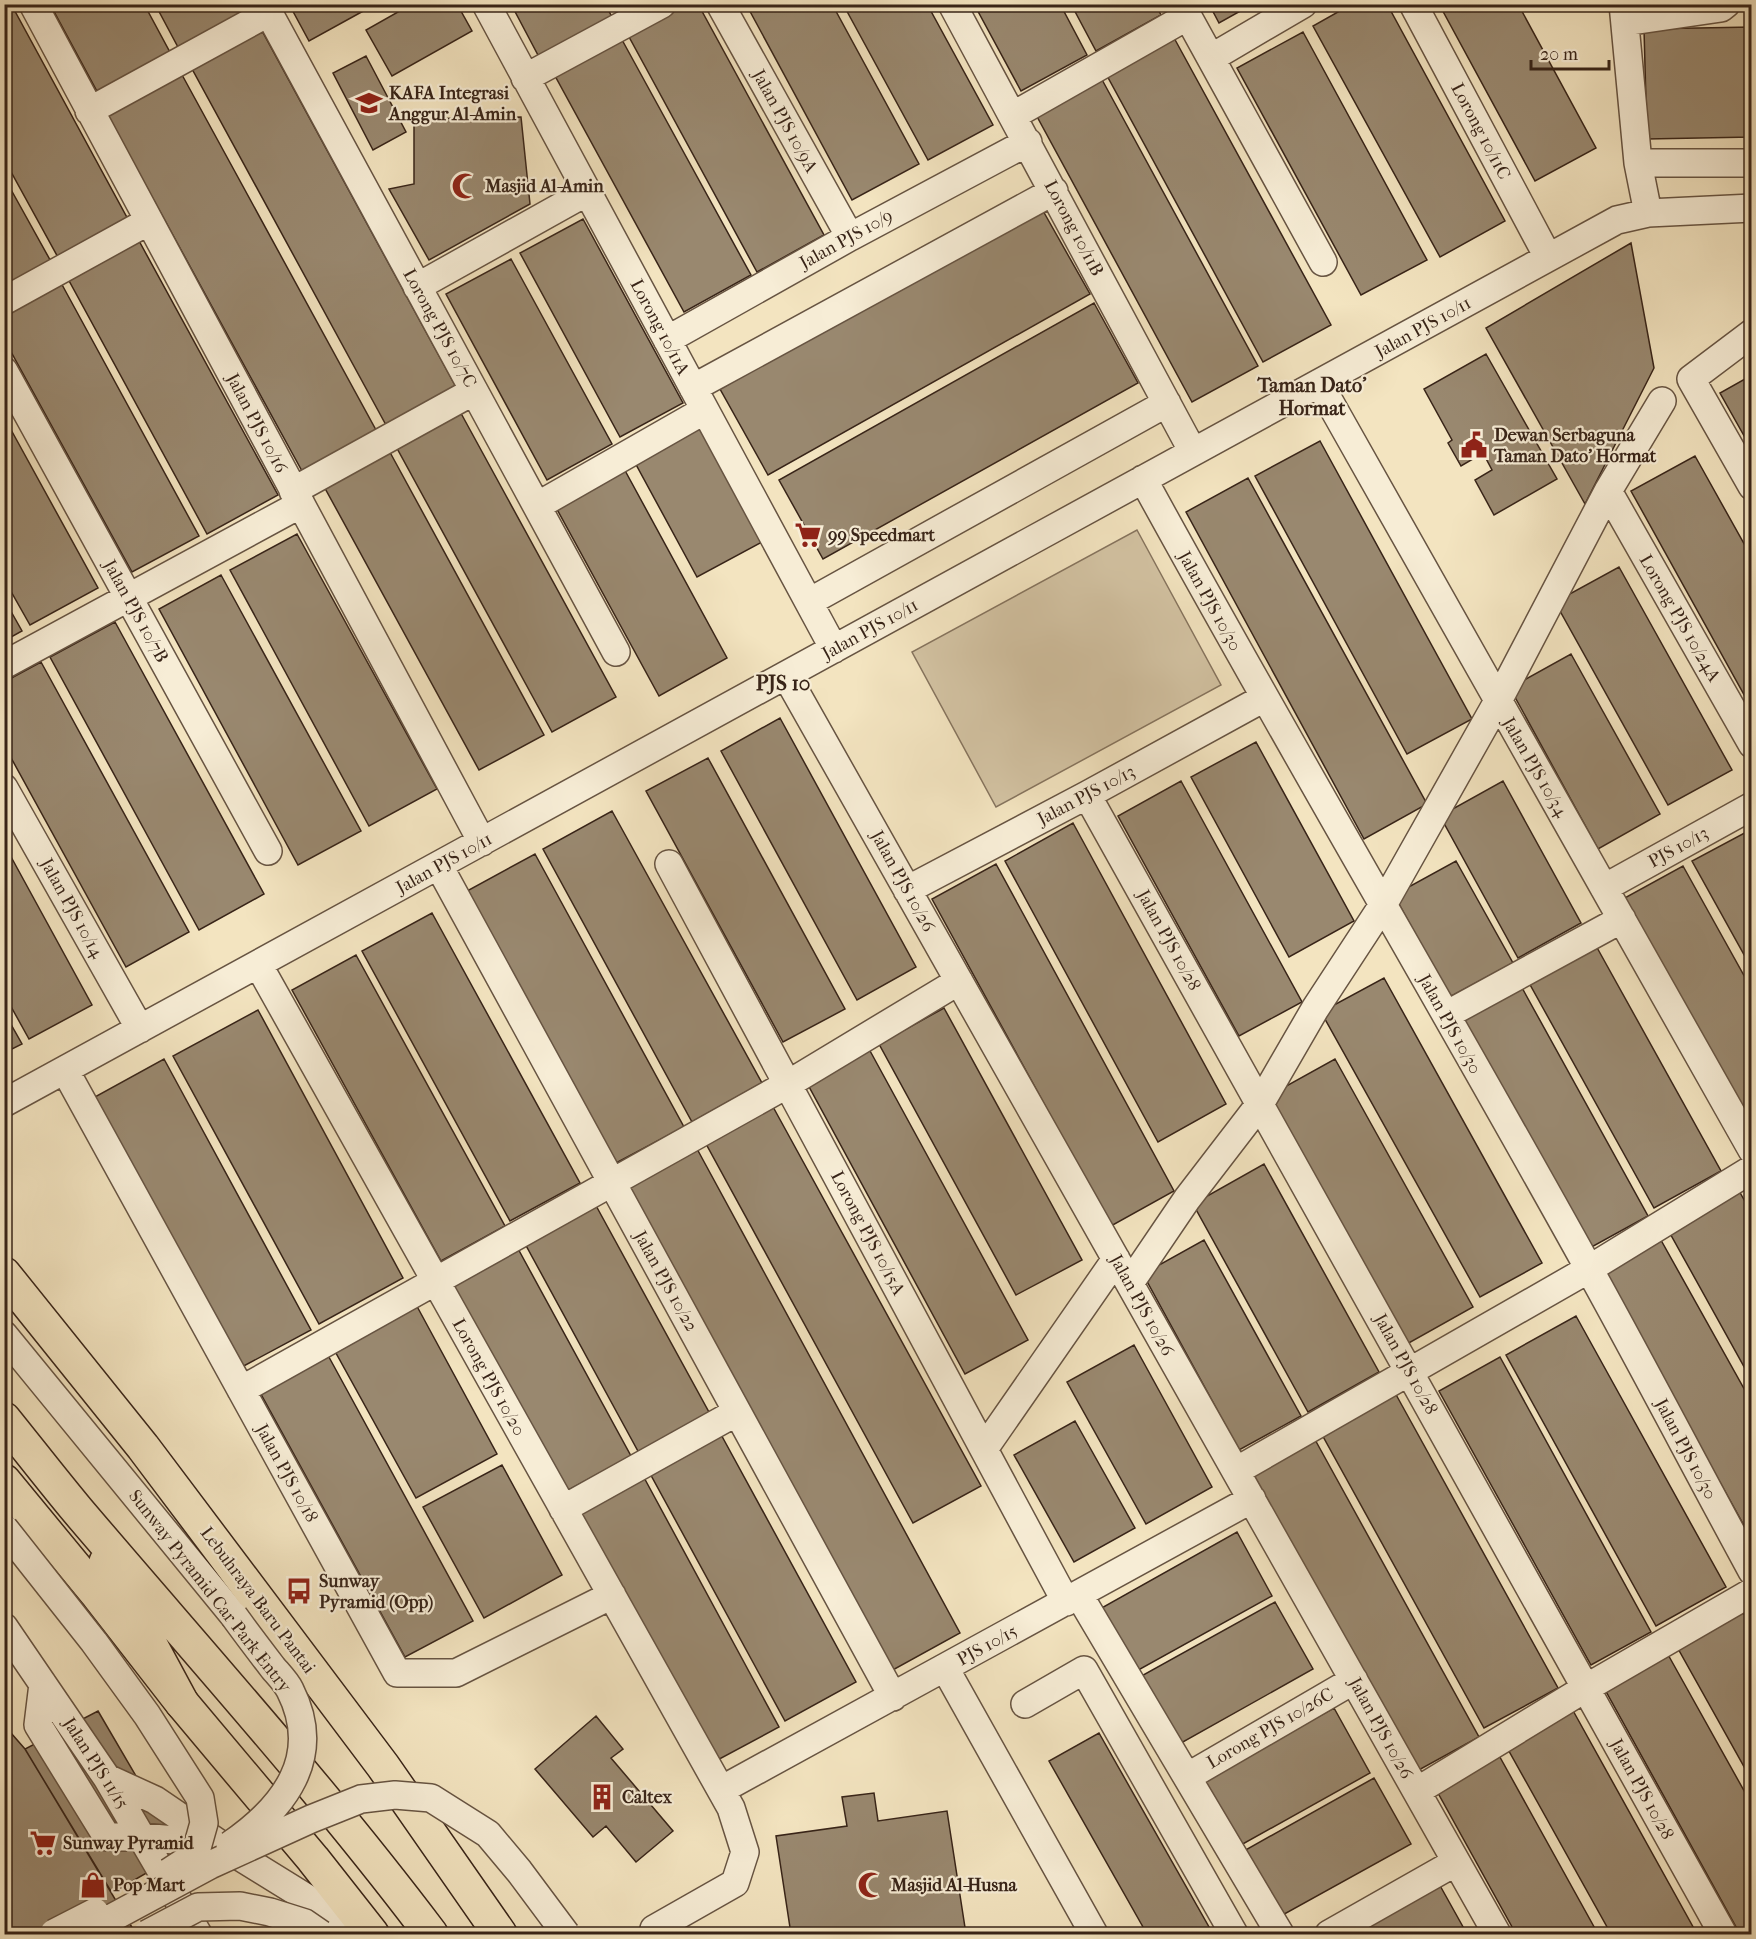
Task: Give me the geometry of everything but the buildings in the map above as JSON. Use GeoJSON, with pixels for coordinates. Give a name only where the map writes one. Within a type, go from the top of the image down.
{"type":"FeatureCollection","features":[{"type":"Feature","properties":{"kind":"main road","name":"Lebuhraya Baru Pantai"},"geometry":{"type":"LineString","coordinates":[[4,1274],[144,1447],[376,1757],[500,1935]]}},
{"type":"Feature","properties":{"kind":"main road"},"geometry":{"type":"LineString","coordinates":[[4,1419],[376,1863],[430,1935]]}},
{"type":"Feature","properties":{"kind":"main road"},"geometry":{"type":"LineString","coordinates":[[4,1480],[182,1703],[305,1850],[372,1935]]}},
{"type":"Feature","properties":{"kind":"main road"},"geometry":{"type":"LineString","coordinates":[[78,1510],[182,1703]]}},
{"type":"Feature","properties":{"kind":"street","name":"Jalan PJS 10/16"},"geometry":{"type":"LineString","coordinates":[[33,4],[482,842]]}},
{"type":"Feature","properties":{"kind":"street","name":"Lorong 10/11A"},"geometry":{"type":"LineString","coordinates":[[486,4],[834,649]]}},
{"type":"Feature","properties":{"kind":"street"},"geometry":{"type":"LineString","coordinates":[[525,78],[662,4]]}},
{"type":"Feature","properties":{"kind":"street","name":"Jalan PJS 10/9A"},"geometry":{"type":"LineString","coordinates":[[720,4],[850,237]]}},
{"type":"Feature","properties":{"kind":"street","name":"Lorong 10/11B"},"geometry":{"type":"LineString","coordinates":[[952,4],[1014,115],[1193,452]]}},
{"type":"Feature","properties":{"kind":"street"},"geometry":{"type":"LineString","coordinates":[[1211,58],[1303,4]]}},
{"type":"Feature","properties":{"kind":"street","name":"Lorong 10/11C"},"geometry":{"type":"LineString","coordinates":[[1413,4],[1548,257]]}},
{"type":"Feature","properties":{"kind":"street"},"geometry":{"type":"LineString","coordinates":[[1648,213],[1638,163],[1624,13],[1721,8],[1726,4]]}},
{"type":"Feature","properties":{"kind":"street"},"geometry":{"type":"LineString","coordinates":[[89,111],[266,9]]}},
{"type":"Feature","properties":{"kind":"street","name":"Lorong PJS 10/7C"},"geometry":{"type":"LineString","coordinates":[[266,9],[616,652]]}},
{"type":"Feature","properties":{"kind":"street"},"geometry":{"type":"LineString","coordinates":[[1014,115],[1185,10],[1323,261]]}},
{"type":"Feature","properties":{"kind":"street","name":"Jalan PJS 10/9"},"geometry":{"type":"LineString","coordinates":[[667,340],[850,237],[1028,142]]}},
{"type":"Feature","properties":{"kind":"street"},"geometry":{"type":"LineString","coordinates":[[1638,163],[1752,163]]}},
{"type":"Feature","properties":{"kind":"street"},"geometry":{"type":"LineString","coordinates":[[537,506],[699,399],[1054,191]]}},
{"type":"Feature","properties":{"kind":"street"},"geometry":{"type":"LineString","coordinates":[[417,286],[587,192]]}},
{"type":"Feature","properties":{"kind":"street","name":"Jalan PJS 10/11"},"geometry":{"type":"LineString","coordinates":[[4,1103],[1617,220],[1648,213],[1752,208]]}},
{"type":"Feature","properties":{"kind":"street"},"geometry":{"type":"LineString","coordinates":[[4,301],[148,221]]}},
{"type":"Feature","properties":{"kind":"street"},"geometry":{"type":"LineString","coordinates":[[1752,333],[1691,379],[1752,486]]}},
{"type":"Feature","properties":{"kind":"street","name":"Jalan PJS 10/7B"},"geometry":{"type":"LineString","coordinates":[[4,371],[268,851]]}},
{"type":"Feature","properties":{"kind":"street","name":"Jalan PJS 10/34"},"geometry":{"type":"LineString","coordinates":[[1319,383],[1752,1150]]}},
{"type":"Feature","properties":{"kind":"street"},"geometry":{"type":"LineString","coordinates":[[4,665],[129,598],[474,391]]}},
{"type":"Feature","properties":{"kind":"street"},"geometry":{"type":"LineString","coordinates":[[1130,1283],[1187,1199],[1260,1104],[1315,1010],[1383,905],[1498,701],[1608,491],[1662,401]]}},
{"type":"Feature","properties":{"kind":"street"},"geometry":{"type":"LineString","coordinates":[[809,602],[1167,403]]}},
{"type":"Feature","properties":{"kind":"street","name":"Jalan PJS 10/30"},"geometry":{"type":"LineString","coordinates":[[1143,479],[1264,698],[1589,1269],[1752,1571]]}},
{"type":"Feature","properties":{"kind":"street","name":"Lorong PJS 10/24A"},"geometry":{"type":"LineString","coordinates":[[1608,491],[1752,744]]}},
{"type":"Feature","properties":{"kind":"street","name":"Jalan PJS 10/26"},"geometry":{"type":"LineString","coordinates":[[786,675],[1497,1935]]}},
{"type":"Feature","properties":{"kind":"street","name":"Jalan PJS 10/13"},"geometry":{"type":"LineString","coordinates":[[907,890],[1264,698]]}},
{"type":"Feature","properties":{"kind":"street","name":"Jalan PJS 10/14"},"geometry":{"type":"LineString","coordinates":[[4,788],[140,1029]]}},
{"type":"Feature","properties":{"kind":"street","name":"Jalan PJS 10/28"},"geometry":{"type":"LineString","coordinates":[[1087,795],[1722,1935]]}},
{"type":"Feature","properties":{"kind":"street","name":"PJS 10/13"},"geometry":{"type":"LineString","coordinates":[[1604,888],[1752,806]]}},
{"type":"Feature","properties":{"kind":"street","name":"Lorong PJS 10/15A"},"geometry":{"type":"LineString","coordinates":[[669,864],[984,1449],[1073,1598],[1187,1777],[1280,1935]]}},
{"type":"Feature","properties":{"kind":"street","name":"Jalan PJS 10/22"},"geometry":{"type":"LineString","coordinates":[[439,866],[893,1697]]}},
{"type":"Feature","properties":{"kind":"street"},"geometry":{"type":"LineString","coordinates":[[1446,1016],[1622,919]]}},
{"type":"Feature","properties":{"kind":"street","name":"Lorong PJS 10/20"},"geometry":{"type":"LineString","coordinates":[[258,964],[731,1808],[745,1852],[735,1883],[654,1929],[657,1935]]}},
{"type":"Feature","properties":{"kind":"street"},"geometry":{"type":"LineString","coordinates":[[241,1390],[788,1084],[959,981]]}},
{"type":"Feature","properties":{"kind":"street","name":"Jalan PJS 10/18"},"geometry":{"type":"LineString","coordinates":[[65,1070],[398,1673],[456,1673],[612,1595]]}},
{"type":"Feature","properties":{"kind":"street"},"geometry":{"type":"LineString","coordinates":[[1236,1471],[1589,1269],[1752,1169]]}},
{"type":"Feature","properties":{"kind":"street"},"geometry":{"type":"LineString","coordinates":[[984,1449],[1116,1260]]}},
{"type":"Feature","properties":{"kind":"street","name":"Sunway Pyramid Car Park Entry"},"geometry":{"type":"LineString","coordinates":[[4,1335],[234,1616],[290,1689],[302,1724],[303,1756],[287,1791],[254,1828],[98,1935]]}},
{"type":"Feature","properties":{"kind":"street"},"geometry":{"type":"LineString","coordinates":[[563,1509],[737,1412]]}},
{"type":"Feature","properties":{"kind":"street","name":"PJS 10/15"},"geometry":{"type":"LineString","coordinates":[[721,1790],[1252,1499]]}},
{"type":"Feature","properties":{"kind":"street"},"geometry":{"type":"LineString","coordinates":[[4,1528],[94,1642],[147,1714],[200,1798],[204,1823],[195,1855],[156,1880],[54,1934]]}},
{"type":"Feature","properties":{"kind":"street"},"geometry":{"type":"LineString","coordinates":[[1417,1791],[1586,1688],[1752,1592]]}},
{"type":"Feature","properties":{"kind":"street","name":"Jalan PJS 11/15"},"geometry":{"type":"LineString","coordinates":[[4,1627],[107,1778],[198,1935]]}},
{"type":"Feature","properties":{"kind":"street"},"geometry":{"type":"LineString","coordinates":[[945,1668],[1094,1935]]}},
{"type":"Feature","properties":{"kind":"street"},"geometry":{"type":"LineString","coordinates":[[1025,1704],[1084,1670],[1234,1935]]}},
{"type":"Feature","properties":{"kind":"street","name":"Lorong PJS 10/26C"},"geometry":{"type":"LineString","coordinates":[[1187,1777],[1354,1680]]}},
{"type":"Feature","properties":{"kind":"street"},"geometry":{"type":"LineString","coordinates":[[43,1684],[38,1725],[107,1837],[142,1837],[221,1845]]}},
{"type":"Feature","properties":{"kind":"street"},"geometry":{"type":"LineString","coordinates":[[107,1778],[155,1800],[221,1845],[331,1913],[360,1935]]}},
{"type":"Feature","properties":{"kind":"street"},"geometry":{"type":"LineString","coordinates":[[82,1935],[210,1865],[301,1824],[361,1799],[395,1795],[431,1798],[488,1834],[519,1871],[566,1935]]}},
{"type":"Feature","properties":{"kind":"street"},"geometry":{"type":"LineString","coordinates":[[1329,1935],[1456,1862]]}},
{"type":"Feature","properties":{"kind":"street"},"geometry":{"type":"LineString","coordinates":[[147,1935],[198,1907],[240,1906],[305,1923],[321,1935]]}},
{"type":"Feature","properties":{"kind":"shaded area"},"geometry":{"type":"Polygon","coordinates":[[[1137,530],[1221,685],[996,807],[912,652],[1137,530]]]}},
{"type":"Feature","properties":{"kind":"place","name":"KAFA Integrasi Anggur Al-Amin"},"geometry":{"type":"Point","coordinates":[369,103]}},
{"type":"Feature","properties":{"kind":"place","name":"Masjid Al-Amin"},"geometry":{"type":"Point","coordinates":[465,186]}},
{"type":"Feature","properties":{"kind":"place","name":"Dewan Serbaguna Taman Dato' Hormat"},"geometry":{"type":"Point","coordinates":[1474,445]}},
{"type":"Feature","properties":{"kind":"place","name":"99 Speedmart"},"geometry":{"type":"Point","coordinates":[808,535]}},
{"type":"Feature","properties":{"kind":"place","name":"Sunway Pyramid (Opp)"},"geometry":{"type":"Point","coordinates":[299,1591]}},
{"type":"Feature","properties":{"kind":"place","name":"Caltex"},"geometry":{"type":"Point","coordinates":[602,1797]}},
{"type":"Feature","properties":{"kind":"place","name":"Sunway Pyramid"},"geometry":{"type":"Point","coordinates":[43,1843]}},
{"type":"Feature","properties":{"kind":"place","name":"Pop Mart"},"geometry":{"type":"Point","coordinates":[93,1885]}},
{"type":"Feature","properties":{"kind":"place","name":"Masjid Al-Husna"},"geometry":{"type":"Point","coordinates":[871,1885]}},
{"type":"Feature","properties":{"kind":"district","name":"Taman Dato' Hormat"},"geometry":{"type":"Point","coordinates":[1312,396]}},
{"type":"Feature","properties":{"kind":"district","name":"PJS 10"},"geometry":{"type":"Point","coordinates":[783,683]}}]}
